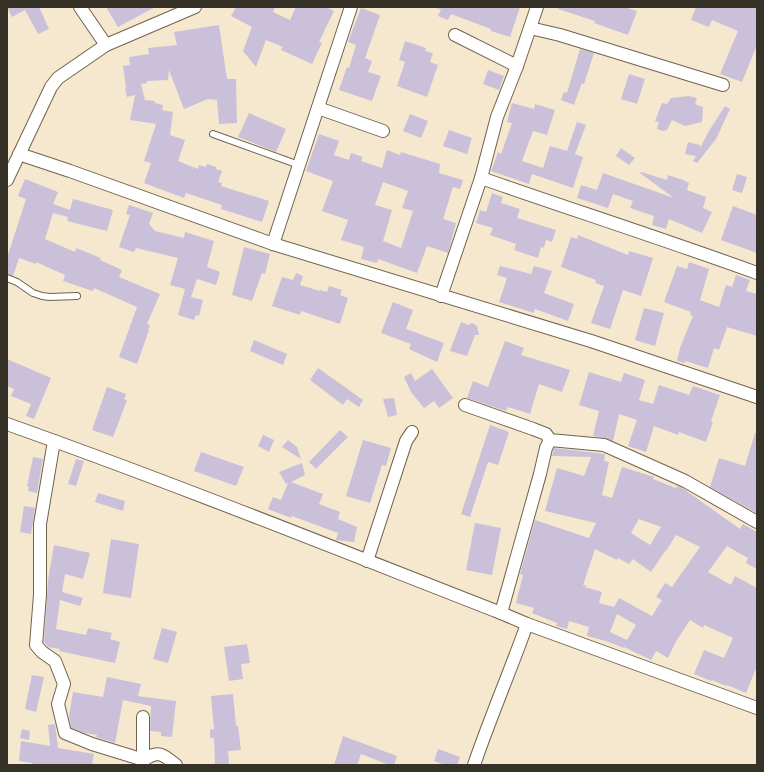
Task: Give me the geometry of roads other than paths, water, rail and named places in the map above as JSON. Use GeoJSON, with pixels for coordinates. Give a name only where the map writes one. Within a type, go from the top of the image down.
{"type":"FeatureCollection","features":[{"type":"Feature","properties":{"kind":"street"},"geometry":{"type":"LineString","coordinates":[[80,7],[106,45]]}},
{"type":"Feature","properties":{"kind":"street"},"geometry":{"type":"LineString","coordinates":[[7,180],[51,87],[58,78],[106,45],[195,7]]}},
{"type":"Feature","properties":{"kind":"street"},"geometry":{"type":"LineString","coordinates":[[272,244],[351,7]]}},
{"type":"Feature","properties":{"kind":"street"},"geometry":{"type":"LineString","coordinates":[[441,296],[481,178],[497,117],[517,66],[537,7]]}},
{"type":"Feature","properties":{"kind":"street"},"geometry":{"type":"LineString","coordinates":[[530,28],[560,35],[723,85]]}},
{"type":"Feature","properties":{"kind":"street"},"geometry":{"type":"LineString","coordinates":[[455,35],[517,66]]}},
{"type":"Feature","properties":{"kind":"street"},"geometry":{"type":"LineString","coordinates":[[318,108],[383,131]]}},
{"type":"Feature","properties":{"kind":"street"},"geometry":{"type":"LineString","coordinates":[[19,154],[272,244],[591,341],[757,397]]}},
{"type":"Feature","properties":{"kind":"street"},"geometry":{"type":"LineString","coordinates":[[481,178],[631,230],[668,241],[757,274]]}},
{"type":"Feature","properties":{"kind":"street"},"geometry":{"type":"LineString","coordinates":[[465,405],[546,434],[550,440]]}},
{"type":"Feature","properties":{"kind":"street"},"geometry":{"type":"LineString","coordinates":[[7,424],[188,490],[527,624],[757,708]]}},
{"type":"Feature","properties":{"kind":"street"},"geometry":{"type":"LineString","coordinates":[[367,561],[406,442],[412,432]]}},
{"type":"Feature","properties":{"kind":"street"},"geometry":{"type":"LineString","coordinates":[[550,440],[604,445],[685,481],[756,520]]}},
{"type":"Feature","properties":{"kind":"street"},"geometry":{"type":"LineString","coordinates":[[501,613],[546,448],[550,440]]}},
{"type":"Feature","properties":{"kind":"street"},"geometry":{"type":"LineString","coordinates":[[54,441],[40,524],[40,595],[36,645],[42,652],[55,661],[64,684],[58,704],[65,733],[143,762]]}},
{"type":"Feature","properties":{"kind":"street"},"geometry":{"type":"LineString","coordinates":[[474,765],[527,624]]}},
{"type":"Feature","properties":{"kind":"street"},"geometry":{"type":"LineString","coordinates":[[143,717],[143,762]]}},
{"type":"Feature","properties":{"kind":"street"},"geometry":{"type":"LineString","coordinates":[[143,762],[150,755],[158,753],[166,756],[176,765]]}},
{"type":"Feature","properties":{"kind":"lane"},"geometry":{"type":"LineString","coordinates":[[213,134],[299,165]]}},
{"type":"Feature","properties":{"kind":"lane"},"geometry":{"type":"LineString","coordinates":[[7,278],[17,282],[33,293],[42,296],[77,296]]}}]}
